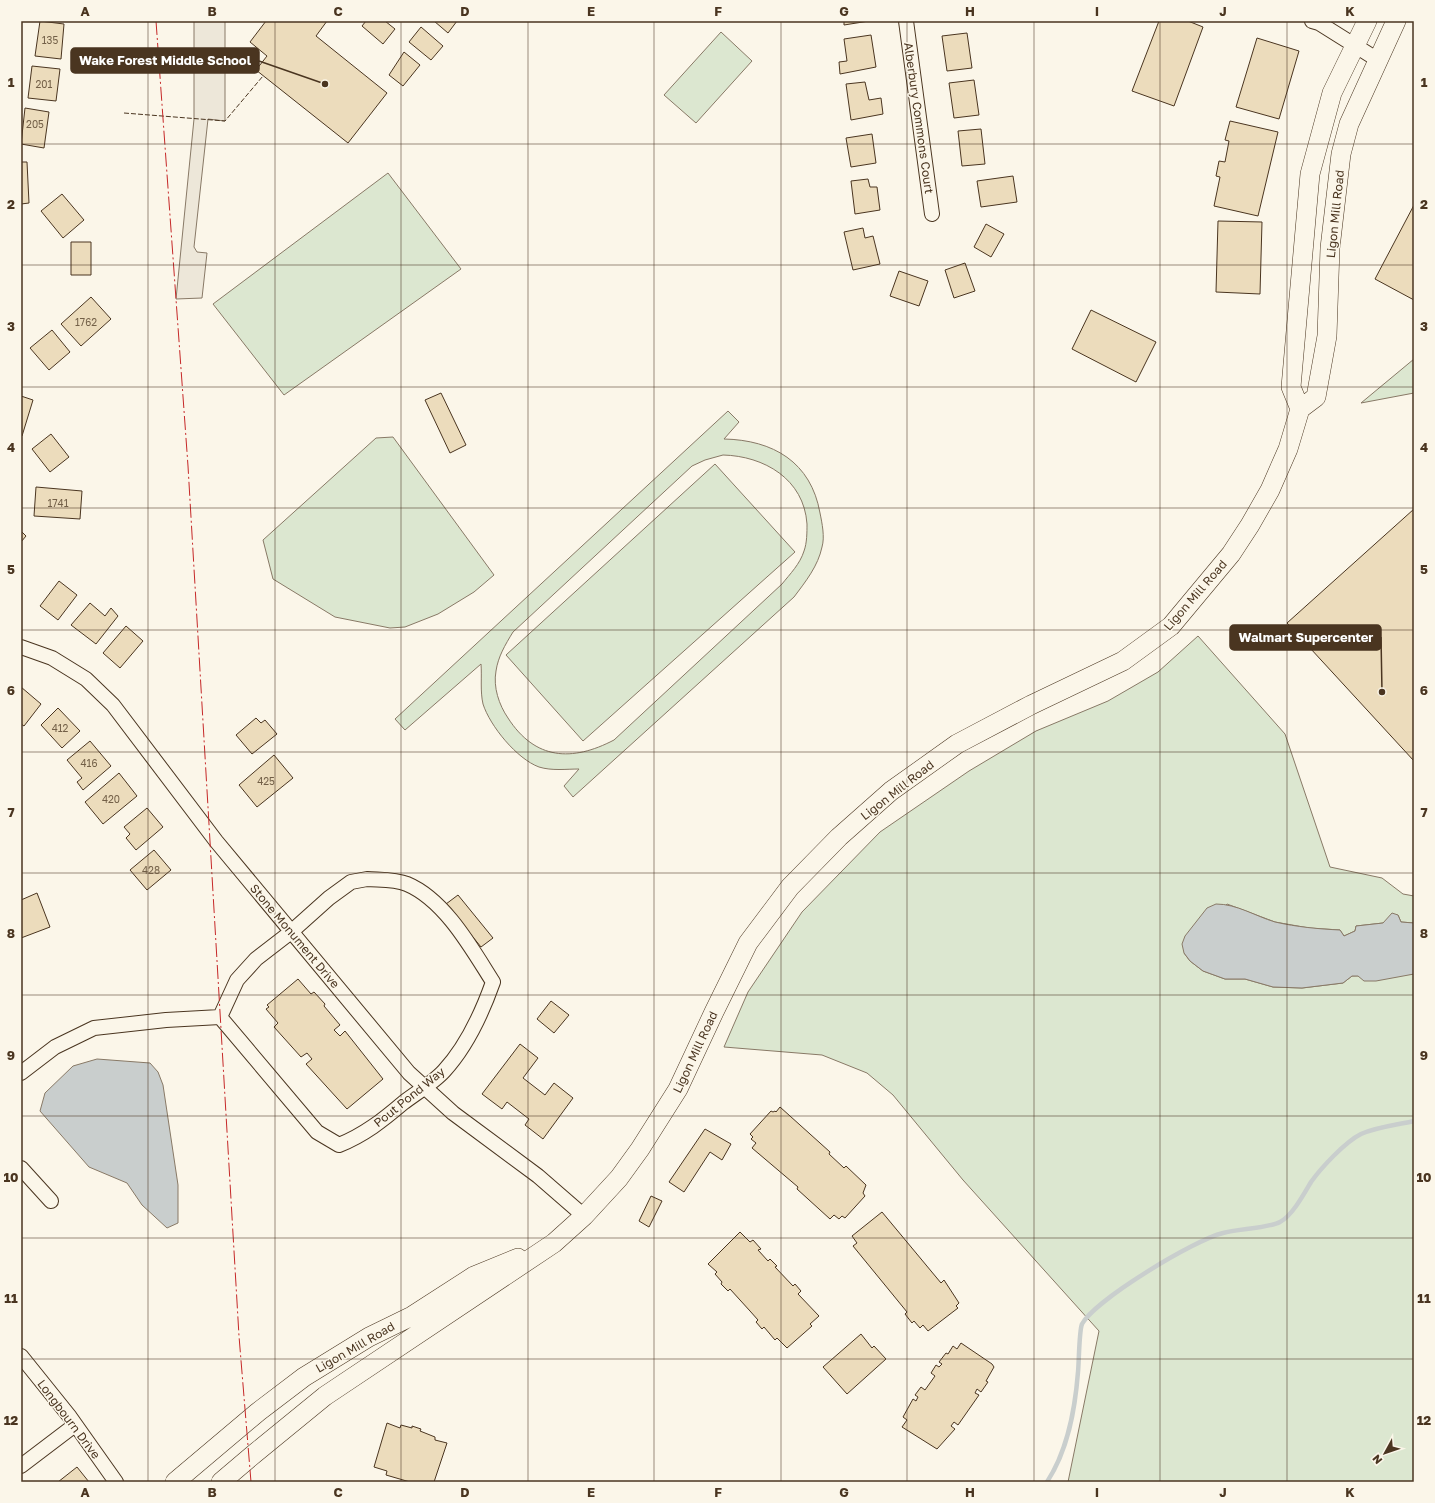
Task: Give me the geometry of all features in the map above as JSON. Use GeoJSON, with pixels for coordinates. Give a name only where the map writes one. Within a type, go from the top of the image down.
{"type":"FeatureCollection","features":[{"type":"Feature","properties":{"kind":"main road"},"geometry":{"type":"LineString","coordinates":[[1300,409],[1291,387],[1310,174],[1332,93],[1367,21]]}},
{"type":"Feature","properties":{"kind":"main road","name":"Ligon Mill Road"},"geometry":{"type":"LineString","coordinates":[[221,1482],[325,1396],[554,1243],[584,1216],[619,1178],[678,1089],[748,943],[790,887],[839,837],[892,791],[956,744],[1031,705],[1123,661],[1171,626],[1231,554],[1250,525],[1273,483],[1288,449],[1300,409],[1316,397],[1327,336],[1330,248],[1341,154],[1349,124],[1396,21]]}},
{"type":"Feature","properties":{"kind":"main road","name":"Ligon Mill Road"},"geometry":{"type":"LineString","coordinates":[[175,1482],[258,1412],[304,1377],[369,1337],[412,1316],[474,1276],[554,1243]]}},
{"type":"Feature","properties":{"kind":"street","name":"Alberbury Commons Court"},"geometry":{"type":"LineString","coordinates":[[906,21],[932,214]]}},
{"type":"Feature","properties":{"kind":"street"},"geometry":{"type":"LineString","coordinates":[[1312,21],[1319,23],[1378,60]]}},
{"type":"Feature","properties":{"kind":"street","name":"Stone Monument Drive"},"geometry":{"type":"LineString","coordinates":[[21,647],[52,658],[86,679],[113,705],[216,841],[409,1073],[453,1113],[538,1176],[584,1216]]}},
{"type":"Feature","properties":{"kind":"street","name":"Pout Pond Way"},"geometry":{"type":"LineString","coordinates":[[367,879],[406,884],[424,894],[446,914],[493,982],[486,1003],[467,1040],[444,1071],[384,1119],[357,1138],[339,1145],[317,1132],[220,1017],[237,980],[256,959],[291,932],[329,898],[351,882],[367,879]]}},
{"type":"Feature","properties":{"kind":"street"},"geometry":{"type":"LineString","coordinates":[[21,1073],[55,1047],[94,1028],[166,1020],[220,1017]]}},
{"type":"Feature","properties":{"kind":"street"},"geometry":{"type":"LineString","coordinates":[[21,1168],[51,1201]]}},
{"type":"Feature","properties":{"kind":"street","name":"Longbourn Drive"},"geometry":{"type":"LineString","coordinates":[[21,1356],[75,1425],[116,1482]]}},
{"type":"Feature","properties":{"kind":"street"},"geometry":{"type":"LineString","coordinates":[[21,1466],[75,1425]]}},
{"type":"Feature","properties":{"kind":"green space"},"geometry":{"type":"Polygon","coordinates":[[[721,32],[752,61],[696,123],[664,95],[721,32]]]}},
{"type":"Feature","properties":{"kind":"green space"},"geometry":{"type":"Polygon","coordinates":[[[388,173],[461,269],[284,395],[213,304],[388,173]]]}},
{"type":"Feature","properties":{"kind":"green space"},"geometry":{"type":"Polygon","coordinates":[[[1414,359],[1414,393],[1361,403],[1414,359]]]}},
{"type":"Feature","properties":{"kind":"green space"},"geometry":{"type":"Polygon","coordinates":[[[728,411],[739,422],[724,439],[742,440],[774,449],[799,467],[808,480],[815,495],[820,513],[823,539],[818,561],[794,597],[573,797],[564,786],[579,769],[554,769],[539,767],[522,757],[505,741],[498,731],[483,704],[481,664],[405,730],[395,719],[728,411]],[[723,455],[705,460],[692,466],[513,632],[498,661],[495,683],[499,702],[508,718],[519,732],[530,742],[542,749],[555,753],[569,754],[584,752],[614,740],[782,584],[794,569],[804,551],[807,534],[804,508],[798,494],[790,483],[767,465],[738,456],[723,455]]]}},
{"type":"Feature","properties":{"kind":"green space"},"geometry":{"type":"Polygon","coordinates":[[[393,437],[494,575],[474,592],[438,614],[405,627],[390,628],[335,617],[273,579],[263,540],[376,438],[393,437]]]}},
{"type":"Feature","properties":{"kind":"green space"},"geometry":{"type":"Polygon","coordinates":[[[715,464],[795,552],[583,741],[506,655],[715,464]]]}},
{"type":"Feature","properties":{"kind":"green space"},"geometry":{"type":"Polygon","coordinates":[[[1198,636],[1285,734],[1330,867],[1382,878],[1403,894],[1414,896],[1414,923],[1401,922],[1398,915],[1383,923],[1356,926],[1355,931],[1344,936],[1340,930],[1309,928],[1275,922],[1227,904],[1184,953],[1190,961],[1203,971],[1225,979],[1245,979],[1273,987],[1302,988],[1343,983],[1352,976],[1414,974],[1414,1482],[1068,1482],[1099,1331],[963,1180],[893,1095],[867,1073],[822,1055],[724,1047],[748,992],[802,912],[880,832],[969,771],[1036,731],[1108,701],[1158,672],[1198,636]]]}},
{"type":"Feature","properties":{"kind":"shaded area"},"geometry":{"type":"Polygon","coordinates":[[[194,21],[225,21],[225,121],[208,119],[194,247],[197,252],[207,253],[202,298],[176,299],[194,119],[194,21]]]}},
{"type":"Feature","properties":{"kind":"shaded area"},"geometry":{"type":"Polygon","coordinates":[[[1216,904],[1239,908],[1268,920],[1283,924],[1308,928],[1340,930],[1344,936],[1355,931],[1356,926],[1383,923],[1392,913],[1398,915],[1401,922],[1414,923],[1414,974],[1376,981],[1364,981],[1358,976],[1352,976],[1343,983],[1302,988],[1273,987],[1245,979],[1225,979],[1203,971],[1190,961],[1184,953],[1182,944],[1185,936],[1207,908],[1216,904]]]}},
{"type":"Feature","properties":{"kind":"shaded area"},"geometry":{"type":"Polygon","coordinates":[[[97,1059],[150,1063],[158,1072],[163,1085],[178,1185],[178,1223],[167,1228],[142,1205],[127,1183],[89,1167],[40,1111],[45,1093],[73,1066],[97,1059]]]}},
{"type":"Feature","properties":{"kind":"building"},"geometry":{"type":"Polygon","coordinates":[[[40,21],[64,24],[61,59],[35,56],[40,21]]]}},
{"type":"Feature","properties":{"kind":"building"},"geometry":{"type":"Polygon","coordinates":[[[266,21],[327,21],[316,36],[387,93],[348,143],[256,70],[267,56],[250,42],[266,21]]]}},
{"type":"Feature","properties":{"kind":"building"},"geometry":{"type":"Polygon","coordinates":[[[366,21],[385,21],[395,29],[383,44],[362,26],[366,21]]]}},
{"type":"Feature","properties":{"kind":"building"},"geometry":{"type":"Polygon","coordinates":[[[434,21],[457,21],[448,33],[434,21]]]}},
{"type":"Feature","properties":{"kind":"building"},"geometry":{"type":"Polygon","coordinates":[[[844,21],[869,21],[844,25],[844,21]]]}},
{"type":"Feature","properties":{"kind":"building"},"geometry":{"type":"Polygon","coordinates":[[[1159,21],[1188,21],[1203,27],[1174,106],[1132,91],[1159,21]]]}},
{"type":"Feature","properties":{"kind":"building"},"geometry":{"type":"Polygon","coordinates":[[[421,27],[443,46],[431,60],[409,42],[421,27]]]}},
{"type":"Feature","properties":{"kind":"building"},"geometry":{"type":"Polygon","coordinates":[[[967,33],[972,68],[947,71],[942,36],[967,33]]]}},
{"type":"Feature","properties":{"kind":"building"},"geometry":{"type":"Polygon","coordinates":[[[871,35],[876,67],[840,74],[839,62],[847,61],[844,39],[871,35]]]}},
{"type":"Feature","properties":{"kind":"building"},"geometry":{"type":"Polygon","coordinates":[[[1257,38],[1299,51],[1279,119],[1236,107],[1257,38]]]}},
{"type":"Feature","properties":{"kind":"building"},"geometry":{"type":"Polygon","coordinates":[[[404,52],[420,65],[403,86],[389,75],[404,52]]]}},
{"type":"Feature","properties":{"kind":"building"},"geometry":{"type":"Polygon","coordinates":[[[32,66],[60,69],[56,101],[28,98],[32,66]]]}},
{"type":"Feature","properties":{"kind":"building"},"geometry":{"type":"Polygon","coordinates":[[[974,80],[979,115],[954,118],[949,83],[974,80]]]}},
{"type":"Feature","properties":{"kind":"building"},"geometry":{"type":"Polygon","coordinates":[[[865,82],[869,100],[881,98],[883,114],[851,120],[846,84],[865,82]]]}},
{"type":"Feature","properties":{"kind":"building"},"geometry":{"type":"Polygon","coordinates":[[[25,108],[49,112],[44,148],[21,144],[25,108]]]}},
{"type":"Feature","properties":{"kind":"building"},"geometry":{"type":"Polygon","coordinates":[[[1230,121],[1278,132],[1258,216],[1214,206],[1220,177],[1216,176],[1219,161],[1225,162],[1229,141],[1225,140],[1230,121]]]}},
{"type":"Feature","properties":{"kind":"building"},"geometry":{"type":"Polygon","coordinates":[[[981,129],[985,164],[962,166],[958,131],[981,129]]]}},
{"type":"Feature","properties":{"kind":"building"},"geometry":{"type":"Polygon","coordinates":[[[872,134],[876,163],[851,167],[846,138],[872,134]]]}},
{"type":"Feature","properties":{"kind":"building"},"geometry":{"type":"Polygon","coordinates":[[[21,162],[27,162],[29,203],[21,204],[21,162]]]}},
{"type":"Feature","properties":{"kind":"building"},"geometry":{"type":"Polygon","coordinates":[[[1013,176],[1017,202],[981,207],[977,181],[1013,176]]]}},
{"type":"Feature","properties":{"kind":"building"},"geometry":{"type":"Polygon","coordinates":[[[868,179],[870,187],[877,187],[880,210],[855,214],[851,181],[868,179]]]}},
{"type":"Feature","properties":{"kind":"building"},"geometry":{"type":"Polygon","coordinates":[[[62,194],[84,220],[63,238],[41,211],[62,194]]]}},
{"type":"Feature","properties":{"kind":"building"},"geometry":{"type":"Polygon","coordinates":[[[1414,205],[1414,300],[1375,279],[1414,205]]]}},
{"type":"Feature","properties":{"kind":"building"},"geometry":{"type":"Polygon","coordinates":[[[1218,221],[1262,222],[1260,294],[1216,292],[1218,221]]]}},
{"type":"Feature","properties":{"kind":"building"},"geometry":{"type":"Polygon","coordinates":[[[986,224],[1004,234],[991,257],[974,247],[986,224]]]}},
{"type":"Feature","properties":{"kind":"building"},"geometry":{"type":"Polygon","coordinates":[[[863,228],[865,238],[873,236],[880,264],[853,270],[844,232],[863,228]]]}},
{"type":"Feature","properties":{"kind":"building"},"geometry":{"type":"Polygon","coordinates":[[[71,242],[91,242],[91,275],[71,275],[71,242]]]}},
{"type":"Feature","properties":{"kind":"building"},"geometry":{"type":"Polygon","coordinates":[[[965,263],[975,291],[954,298],[945,270],[965,263]]]}},
{"type":"Feature","properties":{"kind":"building"},"geometry":{"type":"Polygon","coordinates":[[[899,271],[928,281],[919,306],[890,296],[899,271]]]}},
{"type":"Feature","properties":{"kind":"building"},"geometry":{"type":"Polygon","coordinates":[[[91,297],[111,319],[81,346],[61,324],[91,297]]]}},
{"type":"Feature","properties":{"kind":"building"},"geometry":{"type":"Polygon","coordinates":[[[1091,310],[1156,342],[1136,382],[1072,349],[1091,310]]]}},
{"type":"Feature","properties":{"kind":"building"},"geometry":{"type":"Polygon","coordinates":[[[52,330],[70,352],[49,370],[30,348],[52,330]]]}},
{"type":"Feature","properties":{"kind":"building"},"geometry":{"type":"Polygon","coordinates":[[[441,393],[466,445],[450,453],[425,400],[441,393]]]}},
{"type":"Feature","properties":{"kind":"building"},"geometry":{"type":"Polygon","coordinates":[[[21,396],[33,400],[22,436],[21,436],[21,396]]]}},
{"type":"Feature","properties":{"kind":"building"},"geometry":{"type":"Polygon","coordinates":[[[51,434],[69,457],[50,472],[32,449],[51,434]]]}},
{"type":"Feature","properties":{"kind":"building"},"geometry":{"type":"Polygon","coordinates":[[[36,487],[82,491],[80,519],[34,516],[36,487]]]}},
{"type":"Feature","properties":{"kind":"building"},"geometry":{"type":"Polygon","coordinates":[[[1414,509],[1414,761],[1287,623],[1414,509]]]}},
{"type":"Feature","properties":{"kind":"building"},"geometry":{"type":"Polygon","coordinates":[[[21,531],[26,536],[21,542],[21,531]]]}},
{"type":"Feature","properties":{"kind":"building"},"geometry":{"type":"Polygon","coordinates":[[[59,581],[77,595],[58,620],[40,606],[59,581]]]}},
{"type":"Feature","properties":{"kind":"building"},"geometry":{"type":"Polygon","coordinates":[[[90,603],[105,616],[111,608],[118,616],[96,644],[71,625],[90,603]]]}},
{"type":"Feature","properties":{"kind":"building"},"geometry":{"type":"Polygon","coordinates":[[[126,626],[143,641],[120,668],[103,653],[126,626]]]}},
{"type":"Feature","properties":{"kind":"building"},"geometry":{"type":"Polygon","coordinates":[[[21,687],[41,704],[24,726],[21,724],[21,687]]]}},
{"type":"Feature","properties":{"kind":"building"},"geometry":{"type":"Polygon","coordinates":[[[58,708],[80,731],[62,748],[41,725],[58,708]]]}},
{"type":"Feature","properties":{"kind":"building"},"geometry":{"type":"Polygon","coordinates":[[[256,718],[261,723],[265,720],[277,734],[252,754],[236,735],[256,718]]]}},
{"type":"Feature","properties":{"kind":"building"},"geometry":{"type":"Polygon","coordinates":[[[90,741],[111,766],[83,790],[77,782],[82,778],[67,760],[90,741]]]}},
{"type":"Feature","properties":{"kind":"building"},"geometry":{"type":"Polygon","coordinates":[[[274,755],[293,778],[257,807],[239,785],[274,755]]]}},
{"type":"Feature","properties":{"kind":"building"},"geometry":{"type":"Polygon","coordinates":[[[119,773],[137,796],[103,824],[85,802],[119,773]]]}},
{"type":"Feature","properties":{"kind":"building"},"geometry":{"type":"Polygon","coordinates":[[[147,808],[163,827],[136,850],[126,838],[130,834],[124,827],[147,808]]]}},
{"type":"Feature","properties":{"kind":"building"},"geometry":{"type":"Polygon","coordinates":[[[154,850],[171,870],[147,890],[130,870],[154,850]]]}},
{"type":"Feature","properties":{"kind":"building"},"geometry":{"type":"Polygon","coordinates":[[[37,893],[50,927],[21,938],[21,900],[37,893]]]}},
{"type":"Feature","properties":{"kind":"building"},"geometry":{"type":"Polygon","coordinates":[[[458,895],[493,938],[481,947],[446,904],[458,895]]]}},
{"type":"Feature","properties":{"kind":"building"},"geometry":{"type":"Polygon","coordinates":[[[298,979],[311,994],[314,992],[325,1004],[324,1006],[340,1025],[334,1030],[340,1036],[345,1031],[383,1079],[347,1109],[306,1064],[312,1059],[307,1053],[301,1057],[274,1027],[278,1023],[266,1009],[269,1007],[267,1005],[298,979]]]}},
{"type":"Feature","properties":{"kind":"building"},"geometry":{"type":"Polygon","coordinates":[[[551,1001],[569,1015],[554,1033],[537,1019],[551,1001]]]}},
{"type":"Feature","properties":{"kind":"building"},"geometry":{"type":"Polygon","coordinates":[[[520,1044],[538,1058],[523,1078],[545,1095],[554,1083],[573,1098],[543,1139],[525,1125],[529,1119],[507,1102],[502,1109],[482,1094],[520,1044]]]}},
{"type":"Feature","properties":{"kind":"building"},"geometry":{"type":"Polygon","coordinates":[[[780,1107],[830,1152],[829,1154],[844,1168],[846,1166],[866,1185],[863,1193],[865,1196],[845,1218],[842,1216],[839,1219],[834,1215],[830,1219],[797,1189],[798,1187],[752,1148],[756,1143],[751,1139],[753,1137],[750,1134],[771,1111],[776,1112],[780,1107]]]}},
{"type":"Feature","properties":{"kind":"building"},"geometry":{"type":"Polygon","coordinates":[[[705,1129],[731,1144],[722,1160],[710,1152],[684,1192],[669,1182],[705,1129]]]}},
{"type":"Feature","properties":{"kind":"building"},"geometry":{"type":"Polygon","coordinates":[[[651,1196],[662,1201],[649,1227],[639,1221],[651,1196]]]}},
{"type":"Feature","properties":{"kind":"building"},"geometry":{"type":"Polygon","coordinates":[[[882,1212],[941,1283],[944,1280],[959,1303],[956,1306],[958,1308],[928,1331],[923,1325],[920,1328],[914,1321],[912,1323],[905,1314],[907,1312],[853,1246],[857,1243],[852,1236],[882,1212]]]}},
{"type":"Feature","properties":{"kind":"building"},"geometry":{"type":"Polygon","coordinates":[[[740,1232],[750,1242],[753,1240],[761,1249],[758,1250],[768,1261],[770,1259],[777,1266],[775,1267],[793,1286],[795,1284],[801,1291],[798,1294],[819,1316],[810,1324],[812,1326],[787,1348],[777,1338],[775,1340],[764,1327],[762,1329],[756,1322],[758,1320],[730,1289],[728,1291],[721,1284],[722,1282],[715,1274],[717,1272],[708,1264],[740,1232]]]}},
{"type":"Feature","properties":{"kind":"building"},"geometry":{"type":"Polygon","coordinates":[[[861,1334],[872,1348],[874,1346],[886,1359],[847,1394],[823,1367],[861,1334]]]}},
{"type":"Feature","properties":{"kind":"building"},"geometry":{"type":"Polygon","coordinates":[[[961,1343],[992,1364],[994,1367],[986,1381],[988,1382],[981,1392],[977,1389],[975,1393],[979,1395],[958,1425],[954,1422],[951,1426],[955,1429],[937,1449],[902,1427],[907,1420],[903,1417],[913,1399],[916,1401],[918,1397],[915,1395],[921,1387],[925,1390],[935,1376],[931,1373],[936,1365],[939,1367],[942,1364],[939,1362],[946,1353],[948,1354],[953,1346],[957,1349],[961,1343]]]}},
{"type":"Feature","properties":{"kind":"building"},"geometry":{"type":"Polygon","coordinates":[[[387,1423],[400,1428],[401,1425],[421,1429],[420,1431],[435,1437],[435,1440],[447,1443],[434,1482],[410,1482],[386,1475],[387,1471],[374,1467],[387,1423]]]}},
{"type":"Feature","properties":{"kind":"building"},"geometry":{"type":"Polygon","coordinates":[[[77,1467],[89,1482],[58,1482],[77,1467]]]}},
{"type":"Feature","properties":{"kind":"waterway"},"geometry":{"type":"LineString","coordinates":[[1047,1482],[1060,1457],[1069,1429],[1077,1386],[1081,1328],[1082,1324],[1091,1313],[1105,1301],[1146,1272],[1209,1238],[1236,1230],[1268,1226],[1280,1222],[1293,1210],[1311,1182],[1321,1170],[1348,1143],[1361,1134],[1380,1128],[1414,1121]]}},
{"type":"Feature","properties":{"kind":"fence"},"geometry":{"type":"LineString","coordinates":[[124,113],[225,121],[263,76]]}},
{"type":"Feature","properties":{"kind":"power"},"geometry":{"type":"LineString","coordinates":[[156,21],[188,466],[239,1336],[251,1482]]}},
{"type":"Feature","properties":{"kind":"place","name":"Wake Forest Middle School"},"geometry":{"type":"Point","coordinates":[325,84]}},
{"type":"Feature","properties":{"kind":"place","name":"Walmart Supercenter"},"geometry":{"type":"Point","coordinates":[1382,692]}}]}
